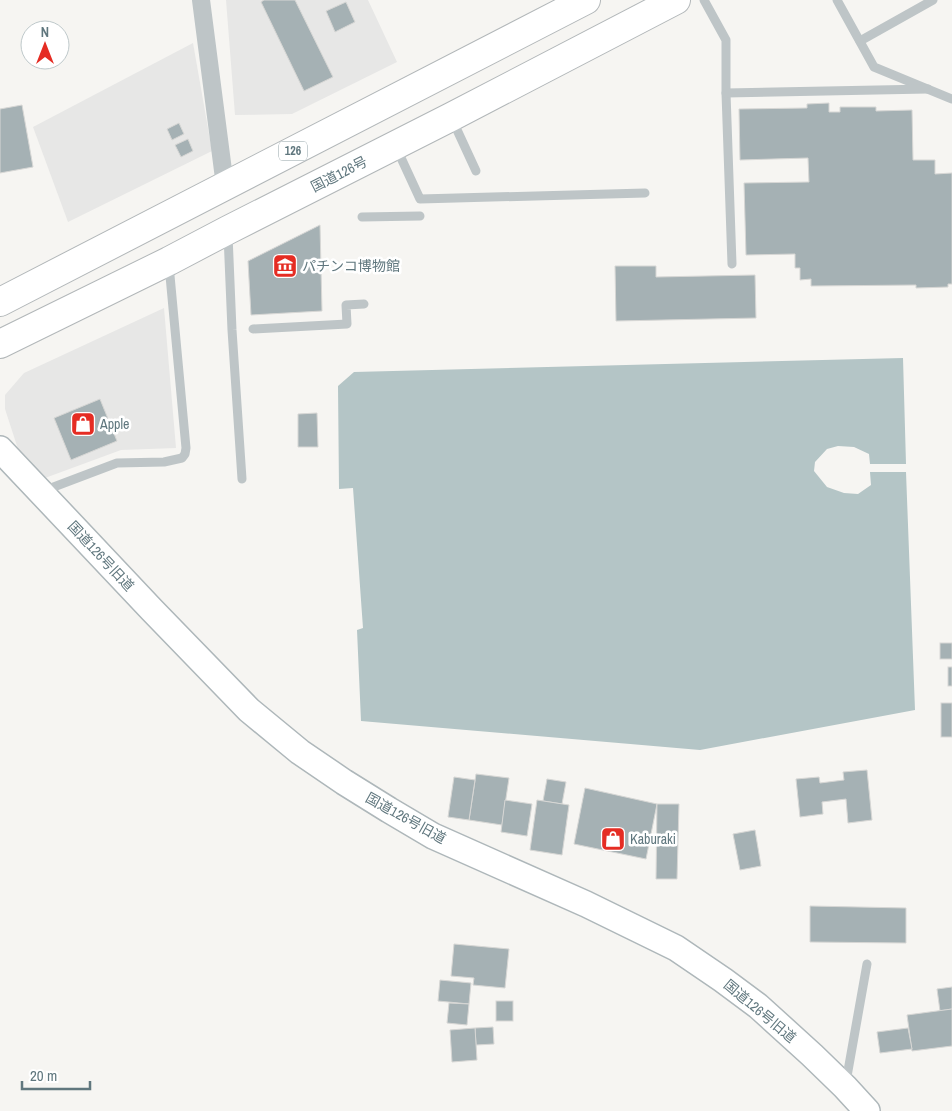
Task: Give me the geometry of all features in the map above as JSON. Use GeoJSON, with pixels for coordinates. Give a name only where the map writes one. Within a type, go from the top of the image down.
{"type":"FeatureCollection","features":[{"type":"Feature","properties":{"kind":"highway","name":"126"},"geometry":{"type":"LineString","coordinates":[[0,302],[586,0]]}},
{"type":"Feature","properties":{"kind":"highway","name":"国道126号"},"geometry":{"type":"LineString","coordinates":[[0,344],[169,261],[395,146],[676,0]]}},
{"type":"Feature","properties":{"kind":"street"},"geometry":{"type":"LineString","coordinates":[[201,0],[225,186]]}},
{"type":"Feature","properties":{"kind":"street","name":"国道126号旧道"},"geometry":{"type":"LineString","coordinates":[[0,449],[249,710],[300,752],[344,782],[433,836],[586,904],[676,948],[758,1006],[800,1044],[867,1111]]}},
{"type":"Feature","properties":{"kind":"lane"},"geometry":{"type":"LineString","coordinates":[[704,0],[726,40],[732,264]]}},
{"type":"Feature","properties":{"kind":"lane"},"geometry":{"type":"LineString","coordinates":[[837,0],[874,67],[952,99]]}},
{"type":"Feature","properties":{"kind":"lane"},"geometry":{"type":"LineString","coordinates":[[860,41],[933,0]]}},
{"type":"Feature","properties":{"kind":"lane"},"geometry":{"type":"LineString","coordinates":[[726,93],[928,89]]}},
{"type":"Feature","properties":{"kind":"lane"},"geometry":{"type":"LineString","coordinates":[[451,117],[476,170]]}},
{"type":"Feature","properties":{"kind":"lane"},"geometry":{"type":"LineString","coordinates":[[395,146],[420,199],[645,193]]}},
{"type":"Feature","properties":{"kind":"lane"},"geometry":{"type":"LineString","coordinates":[[362,217],[420,216]]}},
{"type":"Feature","properties":{"kind":"lane"},"geometry":{"type":"LineString","coordinates":[[228,230],[232,330],[242,479]]}},
{"type":"Feature","properties":{"kind":"lane"},"geometry":{"type":"LineString","coordinates":[[40,492],[117,463],[164,462],[182,458],[185,454],[169,261]]}},
{"type":"Feature","properties":{"kind":"lane"},"geometry":{"type":"LineString","coordinates":[[253,329],[347,324],[346,305],[364,304]]}},
{"type":"Feature","properties":{"kind":"lane"},"geometry":{"type":"LineString","coordinates":[[845,1088],[867,964]]}},
{"type":"Feature","properties":{"kind":"shaded area"},"geometry":{"type":"Polygon","coordinates":[[[226,0],[368,0],[397,62],[292,114],[235,115],[226,0]]]}},
{"type":"Feature","properties":{"kind":"shaded area"},"geometry":{"type":"Polygon","coordinates":[[[193,43],[212,151],[68,222],[33,127],[193,43]]]}},
{"type":"Feature","properties":{"kind":"shaded area"},"geometry":{"type":"Polygon","coordinates":[[[164,308],[176,448],[121,450],[45,478],[18,449],[5,409],[5,395],[24,373],[164,308]]]}},
{"type":"Feature","properties":{"kind":"shaded area"},"geometry":{"type":"Polygon","coordinates":[[[903,358],[906,464],[870,464],[869,454],[854,447],[838,446],[827,449],[815,462],[814,471],[827,487],[844,493],[858,494],[871,485],[870,472],[906,472],[915,710],[700,750],[361,721],[357,630],[363,628],[353,488],[339,489],[338,386],[354,372],[903,358]]]}},
{"type":"Feature","properties":{"kind":"building"},"geometry":{"type":"Polygon","coordinates":[[[264,0],[295,0],[333,77],[304,91],[261,2],[264,0]]]}},
{"type":"Feature","properties":{"kind":"building"},"geometry":{"type":"Polygon","coordinates":[[[346,2],[355,22],[335,32],[326,11],[346,2]]]}},
{"type":"Feature","properties":{"kind":"building"},"geometry":{"type":"Polygon","coordinates":[[[829,103],[829,112],[840,112],[840,107],[876,107],[876,111],[912,110],[913,160],[935,160],[935,174],[952,173],[952,284],[948,284],[948,287],[916,288],[916,285],[811,286],[811,279],[800,280],[800,268],[795,268],[795,254],[746,255],[744,183],[809,182],[808,158],[740,160],[739,109],[807,108],[807,104],[829,103]]]}},
{"type":"Feature","properties":{"kind":"building"},"geometry":{"type":"Polygon","coordinates":[[[22,105],[33,167],[0,173],[0,109],[22,105]]]}},
{"type":"Feature","properties":{"kind":"building"},"geometry":{"type":"Polygon","coordinates":[[[179,123],[184,134],[172,140],[167,129],[179,123]]]}},
{"type":"Feature","properties":{"kind":"building"},"geometry":{"type":"Polygon","coordinates":[[[188,139],[193,151],[181,157],[175,145],[188,139]]]}},
{"type":"Feature","properties":{"kind":"building"},"geometry":{"type":"Polygon","coordinates":[[[320,225],[322,311],[251,315],[248,261],[320,225]]]}},
{"type":"Feature","properties":{"kind":"building"},"geometry":{"type":"Polygon","coordinates":[[[615,266],[656,266],[656,277],[755,275],[756,318],[616,321],[615,266]]]}},
{"type":"Feature","properties":{"kind":"building"},"geometry":{"type":"Polygon","coordinates":[[[100,399],[117,441],[71,460],[54,418],[100,399]]]}},
{"type":"Feature","properties":{"kind":"building"},"geometry":{"type":"Polygon","coordinates":[[[317,413],[318,447],[298,447],[298,414],[317,413]]]}},
{"type":"Feature","properties":{"kind":"building"},"geometry":{"type":"Polygon","coordinates":[[[940,643],[952,643],[952,659],[940,659],[940,643]]]}},
{"type":"Feature","properties":{"kind":"building"},"geometry":{"type":"Polygon","coordinates":[[[948,667],[952,667],[952,686],[948,686],[948,667]]]}},
{"type":"Feature","properties":{"kind":"building"},"geometry":{"type":"Polygon","coordinates":[[[941,703],[952,703],[952,737],[941,737],[941,703]]]}},
{"type":"Feature","properties":{"kind":"building"},"geometry":{"type":"Polygon","coordinates":[[[867,770],[872,820],[848,823],[846,799],[822,802],[823,814],[800,817],[796,779],[819,777],[820,783],[844,780],[843,772],[867,770]]]}},
{"type":"Feature","properties":{"kind":"building"},"geometry":{"type":"Polygon","coordinates":[[[476,774],[509,778],[502,825],[469,820],[476,774]]]}},
{"type":"Feature","properties":{"kind":"building"},"geometry":{"type":"Polygon","coordinates":[[[454,777],[475,780],[469,820],[448,817],[454,777]]]}},
{"type":"Feature","properties":{"kind":"building"},"geometry":{"type":"Polygon","coordinates":[[[547,779],[566,782],[562,804],[543,801],[547,779]]]}},
{"type":"Feature","properties":{"kind":"building"},"geometry":{"type":"Polygon","coordinates":[[[585,788],[657,804],[646,859],[574,844],[585,788]]]}},
{"type":"Feature","properties":{"kind":"building"},"geometry":{"type":"Polygon","coordinates":[[[505,800],[532,804],[527,836],[501,832],[505,800]]]}},
{"type":"Feature","properties":{"kind":"building"},"geometry":{"type":"Polygon","coordinates":[[[537,800],[569,805],[562,855],[530,850],[537,800]]]}},
{"type":"Feature","properties":{"kind":"building"},"geometry":{"type":"Polygon","coordinates":[[[657,804],[679,804],[677,879],[656,879],[657,804]]]}},
{"type":"Feature","properties":{"kind":"building"},"geometry":{"type":"Polygon","coordinates":[[[755,830],[761,866],[740,870],[733,834],[755,830]]]}},
{"type":"Feature","properties":{"kind":"building"},"geometry":{"type":"Polygon","coordinates":[[[810,906],[906,908],[906,943],[810,942],[810,906]]]}},
{"type":"Feature","properties":{"kind":"building"},"geometry":{"type":"Polygon","coordinates":[[[454,944],[509,949],[505,988],[473,985],[474,978],[451,976],[454,944]]]}},
{"type":"Feature","properties":{"kind":"building"},"geometry":{"type":"Polygon","coordinates":[[[440,980],[471,983],[469,1004],[438,1001],[440,980]]]}},
{"type":"Feature","properties":{"kind":"building"},"geometry":{"type":"Polygon","coordinates":[[[952,987],[952,1009],[940,1011],[937,989],[952,987]]]}},
{"type":"Feature","properties":{"kind":"building"},"geometry":{"type":"Polygon","coordinates":[[[496,1001],[513,1001],[513,1021],[496,1021],[496,1001]]]}},
{"type":"Feature","properties":{"kind":"building"},"geometry":{"type":"Polygon","coordinates":[[[449,1003],[469,1004],[467,1025],[447,1023],[449,1003]]]}},
{"type":"Feature","properties":{"kind":"building"},"geometry":{"type":"Polygon","coordinates":[[[952,1009],[952,1046],[912,1051],[907,1015],[952,1009]]]}},
{"type":"Feature","properties":{"kind":"building"},"geometry":{"type":"Polygon","coordinates":[[[493,1027],[494,1044],[476,1045],[475,1028],[493,1027]]]}},
{"type":"Feature","properties":{"kind":"building"},"geometry":{"type":"Polygon","coordinates":[[[475,1028],[477,1060],[452,1062],[450,1030],[475,1028]]]}},
{"type":"Feature","properties":{"kind":"building"},"geometry":{"type":"Polygon","coordinates":[[[908,1028],[912,1049],[880,1053],[877,1032],[908,1028]]]}},
{"type":"Feature","properties":{"kind":"place","name":"パチンコ博物館"},"geometry":{"type":"Point","coordinates":[285,266]}},
{"type":"Feature","properties":{"kind":"place","name":"Apple"},"geometry":{"type":"Point","coordinates":[83,424]}},
{"type":"Feature","properties":{"kind":"place","name":"Kaburaki"},"geometry":{"type":"Point","coordinates":[613,839]}}]}
